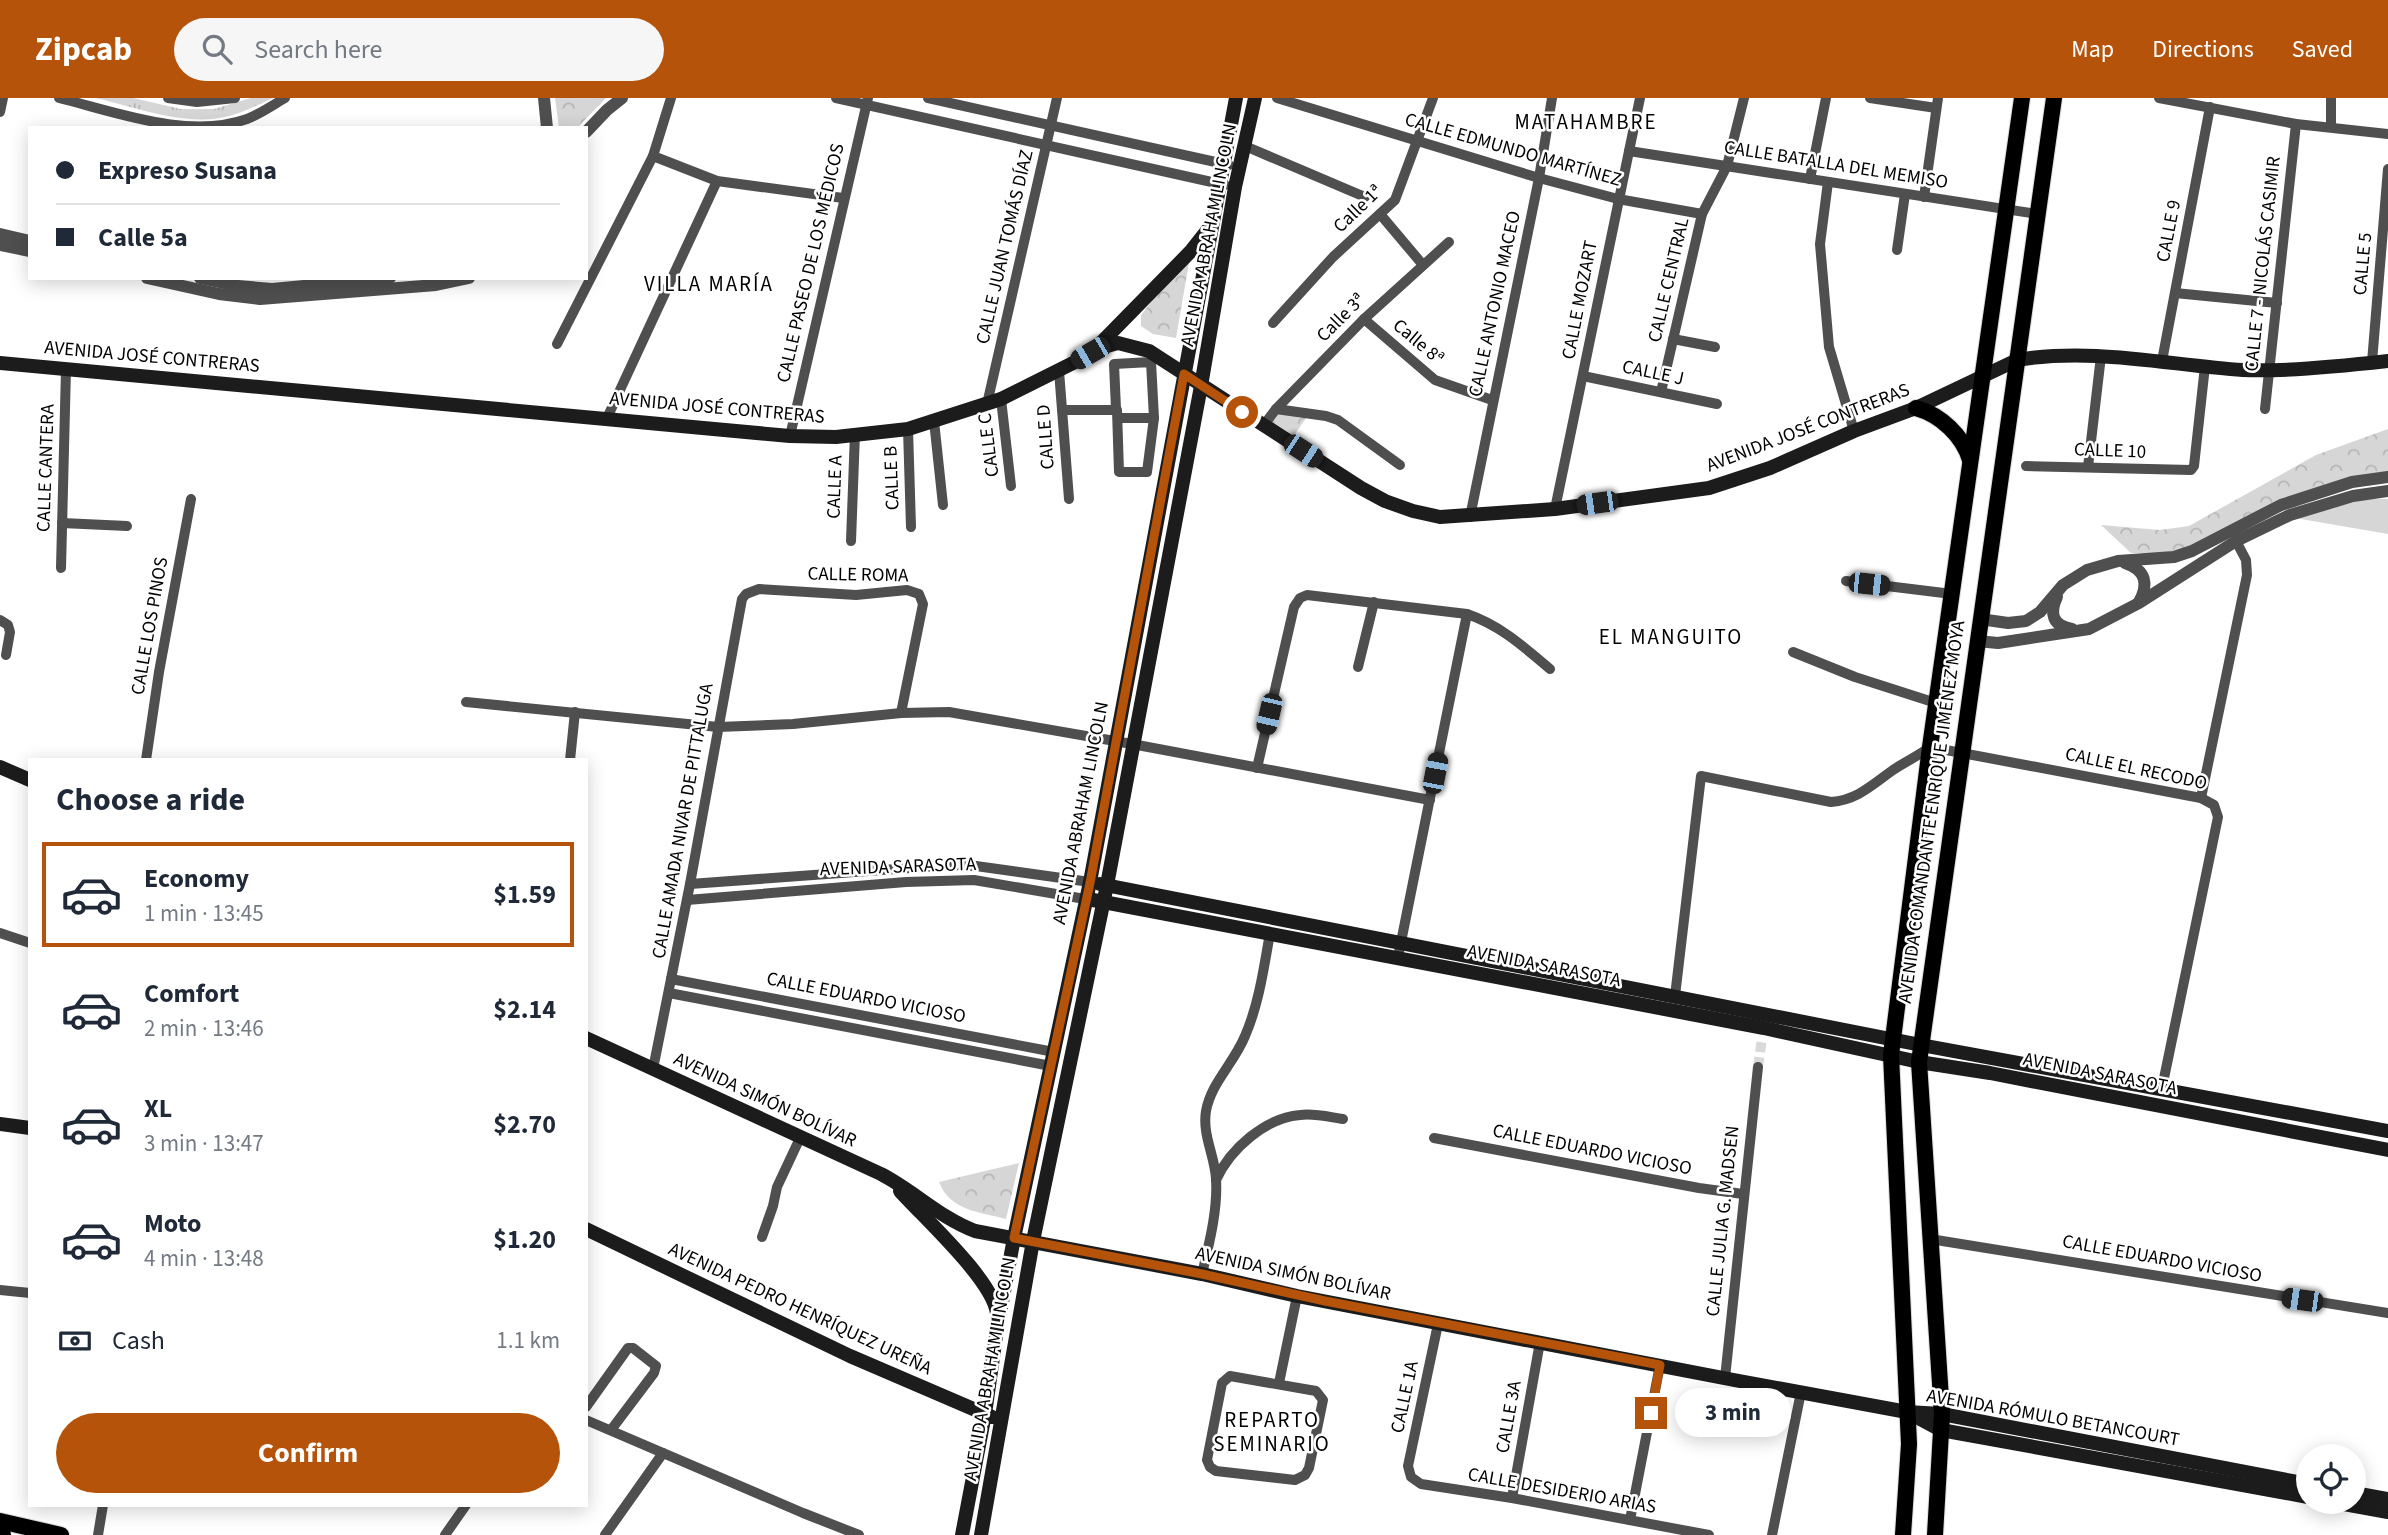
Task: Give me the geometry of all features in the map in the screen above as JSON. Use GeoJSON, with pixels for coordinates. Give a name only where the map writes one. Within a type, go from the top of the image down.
{"type":"FeatureCollection","features":[{"type":"Feature","properties":{"kind":"main road","name":"AVENIDA ABRAHAM LINCOLN"},"geometry":{"type":"LineString","coordinates":[[962,1535],[1014,1238],[1090,883],[1218,183],[1236,98]]}},
{"type":"Feature","properties":{"kind":"main road","name":"AVENIDA ABRAHAM LINCOLN"},"geometry":{"type":"LineString","coordinates":[[981,1535],[999,1420],[1033,1241],[1107,885],[1201,386],[1235,187],[1255,98]]}},
{"type":"Feature","properties":{"kind":"main road","name":"AVENIDA COMANDANTE ENRIQUE JIMÉNEZ MOYA"},"geometry":{"type":"LineString","coordinates":[[1903,1535],[1909,1444],[1892,1047],[1930,747],[2022,98]]}},
{"type":"Feature","properties":{"kind":"main road","name":"AVENIDA COMANDANTE ENRIQUE JIMÉNEZ MOYA"},"geometry":{"type":"LineString","coordinates":[[1935,1535],[1942,1422],[1919,1062],[2054,98]]}},
{"type":"Feature","properties":{"kind":"main road"},"geometry":{"type":"LineString","coordinates":[[1090,353],[1190,252],[1212,224]]}},
{"type":"Feature","properties":{"kind":"main road","name":"AVENIDA JOSÉ CONTRERAS"},"geometry":{"type":"LineString","coordinates":[[0,363],[790,436],[836,436],[908,429],[934,421],[994,402],[1059,372],[1090,353],[1118,343],[1128,344],[1149,351],[1385,501],[1440,517],[1470,517],[1555,509],[1709,488],[1770,468],[1854,431],[1916,408],[2017,360],[2033,357],[2101,356],[2269,370],[2388,361]]}},
{"type":"Feature","properties":{"kind":"main road"},"geometry":{"type":"LineString","coordinates":[[1916,408],[1928,411],[1951,429],[1967,450],[1971,463]]}},
{"type":"Feature","properties":{"kind":"main road"},"geometry":{"type":"LineString","coordinates":[[0,766],[28,779]]}},
{"type":"Feature","properties":{"kind":"main road","name":"AVENIDA SARASOTA"},"geometry":{"type":"LineString","coordinates":[[1090,883],[1399,950],[1675,996],[1892,1047],[1919,1062],[1990,1073],[2388,1150]]}},
{"type":"Feature","properties":{"kind":"main road","name":"AVENIDA SARASOTA"},"geometry":{"type":"LineString","coordinates":[[1085,899],[1103,900],[1270,933],[1399,950]]}},
{"type":"Feature","properties":{"kind":"main road","name":"AVENIDA SARASOTA"},"geometry":{"type":"LineString","coordinates":[[1485,966],[1763,1034],[1892,1047],[1921,1045],[2388,1132]]}},
{"type":"Feature","properties":{"kind":"main road","name":"AVENIDA SIMÓN BOLÍVAR"},"geometry":{"type":"LineString","coordinates":[[588,1039],[898,1182],[961,1226],[975,1231],[1202,1274],[1438,1324],[1907,1412]]}},
{"type":"Feature","properties":{"kind":"main road"},"geometry":{"type":"LineString","coordinates":[[1052,1059],[1069,1062]]}},
{"type":"Feature","properties":{"kind":"main road"},"geometry":{"type":"LineString","coordinates":[[0,1124],[28,1128]]}},
{"type":"Feature","properties":{"kind":"main road"},"geometry":{"type":"LineString","coordinates":[[881,1174],[989,1290],[995,1301],[997,1329]]}},
{"type":"Feature","properties":{"kind":"main road","name":"AVENIDA PEDRO HENRÍQUEZ UREÑA"},"geometry":{"type":"LineString","coordinates":[[588,1230],[850,1356],[999,1420]]}},
{"type":"Feature","properties":{"kind":"main road","name":"AVENIDA RÓMULO BETANCOURT"},"geometry":{"type":"LineString","coordinates":[[1907,1412],[1942,1422],[2296,1495]]}},
{"type":"Feature","properties":{"kind":"main road","name":"AVENIDA RÓMULO BETANCOURT"},"geometry":{"type":"LineString","coordinates":[[1942,1422],[2296,1482]]}},
{"type":"Feature","properties":{"kind":"main road"},"geometry":{"type":"LineString","coordinates":[[2366,1495],[2388,1499]]}},
{"type":"Feature","properties":{"kind":"main road"},"geometry":{"type":"LineString","coordinates":[[2366,1507],[2388,1511]]}},
{"type":"Feature","properties":{"kind":"main road"},"geometry":{"type":"LineString","coordinates":[[0,1521],[61,1535]]}},
{"type":"Feature","properties":{"kind":"street"},"geometry":{"type":"LineString","coordinates":[[0,112],[3,98]]}},
{"type":"Feature","properties":{"kind":"street"},"geometry":{"type":"LineString","coordinates":[[59,98],[169,125],[183,126]]}},
{"type":"Feature","properties":{"kind":"street"},"geometry":{"type":"LineString","coordinates":[[168,98],[206,102],[235,98]]}},
{"type":"Feature","properties":{"kind":"street"},"geometry":{"type":"LineString","coordinates":[[203,126],[248,118],[285,98]]}},
{"type":"Feature","properties":{"kind":"street"},"geometry":{"type":"LineString","coordinates":[[544,98],[547,126]]}},
{"type":"Feature","properties":{"kind":"street"},"geometry":{"type":"LineString","coordinates":[[588,130],[622,98]]}},
{"type":"Feature","properties":{"kind":"street"},"geometry":{"type":"LineString","coordinates":[[557,344],[653,156],[671,98]]}},
{"type":"Feature","properties":{"kind":"street"},"geometry":{"type":"LineString","coordinates":[[836,98],[867,102],[1235,187]]}},
{"type":"Feature","properties":{"kind":"street"},"geometry":{"type":"LineString","coordinates":[[928,98],[1240,167]]}},
{"type":"Feature","properties":{"kind":"street","name":"CALLE JUAN TOMÁS DÍAZ"},"geometry":{"type":"LineString","coordinates":[[994,402],[1057,98]]}},
{"type":"Feature","properties":{"kind":"street","name":"CALLE EDMUNDO MARTÍNEZ"},"geometry":{"type":"LineString","coordinates":[[1277,98],[1539,178],[1619,199],[1702,214]]}},
{"type":"Feature","properties":{"kind":"street","name":"Calle 1ª"},"geometry":{"type":"LineString","coordinates":[[1273,323],[1333,257],[1396,198],[1433,98]]}},
{"type":"Feature","properties":{"kind":"street","name":"CALLE ANTONIO MACEO"},"geometry":{"type":"LineString","coordinates":[[1470,517],[1539,178],[1552,98]]}},
{"type":"Feature","properties":{"kind":"street","name":"CALLE MOZART"},"geometry":{"type":"LineString","coordinates":[[1555,509],[1640,98]]}},
{"type":"Feature","properties":{"kind":"street","name":"CALLE CENTRAL"},"geometry":{"type":"LineString","coordinates":[[1661,393],[1702,214],[1727,166],[1744,98]]}},
{"type":"Feature","properties":{"kind":"street"},"geometry":{"type":"LineString","coordinates":[[1810,179],[1826,98]]}},
{"type":"Feature","properties":{"kind":"street"},"geometry":{"type":"LineString","coordinates":[[1870,98],[1937,103],[1924,197]]}},
{"type":"Feature","properties":{"kind":"street"},"geometry":{"type":"LineString","coordinates":[[2159,98],[2297,124],[2388,134]]}},
{"type":"Feature","properties":{"kind":"street"},"geometry":{"type":"LineString","coordinates":[[2331,98],[2331,127]]}},
{"type":"Feature","properties":{"kind":"street","name":"CALLE PASEO DE LOS MÉDICOS"},"geometry":{"type":"LineString","coordinates":[[790,436],[867,102]]}},
{"type":"Feature","properties":{"kind":"street","name":"CALLE 9"},"geometry":{"type":"LineString","coordinates":[[2162,361],[2210,107]]}},
{"type":"Feature","properties":{"kind":"street","name":"CALLE 7 - NICOLÁS CASIMIR"},"geometry":{"type":"LineString","coordinates":[[2265,409],[2297,124]]}},
{"type":"Feature","properties":{"kind":"street"},"geometry":{"type":"LineString","coordinates":[[1245,146],[1365,197]]}},
{"type":"Feature","properties":{"kind":"street","name":"CALLE BATALLA DEL MEMISO"},"geometry":{"type":"LineString","coordinates":[[1629,151],[2037,214]]}},
{"type":"Feature","properties":{"kind":"street"},"geometry":{"type":"LineString","coordinates":[[653,156],[717,181],[843,198]]}},
{"type":"Feature","properties":{"kind":"street","name":"CALLE 5"},"geometry":{"type":"LineString","coordinates":[[2372,362],[2384,270],[2388,169]]}},
{"type":"Feature","properties":{"kind":"street"},"geometry":{"type":"LineString","coordinates":[[607,418],[717,181]]}},
{"type":"Feature","properties":{"kind":"street"},"geometry":{"type":"LineString","coordinates":[[1828,182],[1819,244],[1829,347],[1854,431]]}},
{"type":"Feature","properties":{"kind":"street"},"geometry":{"type":"LineString","coordinates":[[1897,250],[1905,194]]}},
{"type":"Feature","properties":{"kind":"street"},"geometry":{"type":"LineString","coordinates":[[1380,214],[1423,265]]}},
{"type":"Feature","properties":{"kind":"street"},"geometry":{"type":"LineString","coordinates":[[0,234],[28,241]]}},
{"type":"Feature","properties":{"kind":"street","name":"Calle 3ª"},"geometry":{"type":"LineString","coordinates":[[1264,426],[1276,409],[1364,319],[1449,242]]}},
{"type":"Feature","properties":{"kind":"street"},"geometry":{"type":"LineString","coordinates":[[0,245],[28,251]]}},
{"type":"Feature","properties":{"kind":"street"},"geometry":{"type":"LineString","coordinates":[[156,280],[219,294],[260,299],[436,285],[459,280]]}},
{"type":"Feature","properties":{"kind":"street"},"geometry":{"type":"LineString","coordinates":[[210,280],[272,289],[369,280]]}},
{"type":"Feature","properties":{"kind":"street"},"geometry":{"type":"LineString","coordinates":[[2175,293],[2277,303]]}},
{"type":"Feature","properties":{"kind":"street","name":"Calle 8ª"},"geometry":{"type":"LineString","coordinates":[[1364,319],[1435,380],[1492,400]]}},
{"type":"Feature","properties":{"kind":"street"},"geometry":{"type":"LineString","coordinates":[[1673,340],[1715,347]]}},
{"type":"Feature","properties":{"kind":"street"},"geometry":{"type":"LineString","coordinates":[[2088,467],[2101,356]]}},
{"type":"Feature","properties":{"kind":"street"},"geometry":{"type":"LineString","coordinates":[[1151,362],[1154,418],[1147,472],[1119,472],[1117,414],[1114,364],[1151,362]]}},
{"type":"Feature","properties":{"kind":"street","name":"CALLE 10"},"geometry":{"type":"LineString","coordinates":[[2026,466],[2191,470],[2205,366]]}},
{"type":"Feature","properties":{"kind":"street","name":"CALLE CANTERA"},"geometry":{"type":"LineString","coordinates":[[61,568],[66,369]]}},
{"type":"Feature","properties":{"kind":"street","name":"CALLE D"},"geometry":{"type":"LineString","coordinates":[[1059,372],[1069,499]]}},
{"type":"Feature","properties":{"kind":"street","name":"CALLE J"},"geometry":{"type":"LineString","coordinates":[[1583,376],[1717,404]]}},
{"type":"Feature","properties":{"kind":"street","name":"CALLE C"},"geometry":{"type":"LineString","coordinates":[[994,402],[1011,486]]}},
{"type":"Feature","properties":{"kind":"street"},"geometry":{"type":"LineString","coordinates":[[1276,409],[1338,420],[1400,465]]}},
{"type":"Feature","properties":{"kind":"street"},"geometry":{"type":"LineString","coordinates":[[1062,410],[1154,418]]}},
{"type":"Feature","properties":{"kind":"street"},"geometry":{"type":"LineString","coordinates":[[934,421],[943,505]]}},
{"type":"Feature","properties":{"kind":"street","name":"CALLE B"},"geometry":{"type":"LineString","coordinates":[[908,429],[912,527]]}},
{"type":"Feature","properties":{"kind":"street","name":"CALLE A"},"geometry":{"type":"LineString","coordinates":[[851,541],[855,433]]}},
{"type":"Feature","properties":{"kind":"street"},"geometry":{"type":"LineString","coordinates":[[1980,619],[2008,623],[2025,621],[2040,612],[2063,585],[2087,570],[2118,561],[2174,557],[2192,551],[2281,505],[2352,482],[2388,477]]}},
{"type":"Feature","properties":{"kind":"street"},"geometry":{"type":"LineString","coordinates":[[1977,641],[1998,643],[2088,629],[2139,603],[2236,541],[2290,515],[2353,496],[2388,491]]}},
{"type":"Feature","properties":{"kind":"street","name":"CALLE LOS PINOS"},"geometry":{"type":"LineString","coordinates":[[146,758],[159,672],[191,499]]}},
{"type":"Feature","properties":{"kind":"street"},"geometry":{"type":"LineString","coordinates":[[62,523],[127,526]]}},
{"type":"Feature","properties":{"kind":"street"},"geometry":{"type":"LineString","coordinates":[[2201,797],[2247,575],[2246,560],[2236,541]]}},
{"type":"Feature","properties":{"kind":"street"},"geometry":{"type":"LineString","coordinates":[[2118,561],[2137,568],[2145,577],[2145,589],[2139,603]]}},
{"type":"Feature","properties":{"kind":"street"},"geometry":{"type":"LineString","coordinates":[[1846,581],[1952,594]]}},
{"type":"Feature","properties":{"kind":"street"},"geometry":{"type":"LineString","coordinates":[[2063,585],[2053,605],[2053,619],[2064,628],[2088,629]]}},
{"type":"Feature","properties":{"kind":"street","name":"CALLE ROMA"},"geometry":{"type":"LineString","coordinates":[[759,589],[856,595],[907,590],[919,594],[923,604],[901,713]]}},
{"type":"Feature","properties":{"kind":"street","name":"CALLE AMADA NIVAR DE PITTALUGA"},"geometry":{"type":"LineString","coordinates":[[653,1069],[687,900],[740,606],[747,594],[759,589]]}},
{"type":"Feature","properties":{"kind":"street"},"geometry":{"type":"LineString","coordinates":[[1256,768],[1294,607],[1300,598],[1313,595],[1467,614],[1484,620],[1506,634],[1550,669]]}},
{"type":"Feature","properties":{"kind":"street"},"geometry":{"type":"LineString","coordinates":[[1358,667],[1374,602]]}},
{"type":"Feature","properties":{"kind":"street"},"geometry":{"type":"LineString","coordinates":[[1399,950],[1467,614]]}},
{"type":"Feature","properties":{"kind":"street"},"geometry":{"type":"LineString","coordinates":[[0,620],[8,625],[10,632],[6,655]]}},
{"type":"Feature","properties":{"kind":"street"},"geometry":{"type":"LineString","coordinates":[[1793,652],[1855,677],[1937,703]]}},
{"type":"Feature","properties":{"kind":"street"},"geometry":{"type":"LineString","coordinates":[[466,702],[718,727],[793,724],[901,713],[949,712],[1430,800]]}},
{"type":"Feature","properties":{"kind":"street"},"geometry":{"type":"LineString","coordinates":[[570,758],[575,712]]}},
{"type":"Feature","properties":{"kind":"street"},"geometry":{"type":"LineString","coordinates":[[1675,996],[1701,776],[1831,802],[1844,801],[1876,785],[1891,771],[1930,747]]}},
{"type":"Feature","properties":{"kind":"street","name":"CALLE EL RECODO"},"geometry":{"type":"LineString","coordinates":[[1930,747],[2201,797],[2214,805],[2218,817],[2162,1088]]}},
{"type":"Feature","properties":{"kind":"street","name":"AVENIDA SARASOTA"},"geometry":{"type":"LineString","coordinates":[[690,884],[976,866],[1090,883]]}},
{"type":"Feature","properties":{"kind":"street"},"geometry":{"type":"LineString","coordinates":[[905,869],[906,882]]}},
{"type":"Feature","properties":{"kind":"street"},"geometry":{"type":"LineString","coordinates":[[781,877],[783,892]]}},
{"type":"Feature","properties":{"kind":"street","name":"AVENIDA SARASOTA"},"geometry":{"type":"LineString","coordinates":[[687,900],[906,882],[974,880],[1085,899]]}},
{"type":"Feature","properties":{"kind":"street"},"geometry":{"type":"LineString","coordinates":[[0,933],[28,942]]}},
{"type":"Feature","properties":{"kind":"street"},"geometry":{"type":"LineString","coordinates":[[1202,1274],[1216,1202],[1216,1180],[1206,1133],[1206,1110],[1212,1090],[1240,1047],[1248,1029],[1270,933]]}},
{"type":"Feature","properties":{"kind":"street","name":"CALLE EDUARDO VICIOSO"},"geometry":{"type":"LineString","coordinates":[[671,979],[902,1023],[1052,1059]]}},
{"type":"Feature","properties":{"kind":"street","name":"CALLE EDUARDO VICIOSO"},"geometry":{"type":"LineString","coordinates":[[669,993],[900,1036],[1052,1059]]}},
{"type":"Feature","properties":{"kind":"street"},"geometry":{"type":"LineString","coordinates":[[900,1036],[902,1023]]}},
{"type":"Feature","properties":{"kind":"street","name":"CALLE JULIA G. MADSEN"},"geometry":{"type":"LineString","coordinates":[[1725,1378],[1758,1068]]}},
{"type":"Feature","properties":{"kind":"street"},"geometry":{"type":"LineString","coordinates":[[1216,1180],[1228,1159],[1267,1125],[1301,1115],[1343,1119]]}},
{"type":"Feature","properties":{"kind":"street"},"geometry":{"type":"LineString","coordinates":[[762,1237],[778,1187],[800,1138]]}},
{"type":"Feature","properties":{"kind":"street","name":"CALLE EDUARDO VICIOSO"},"geometry":{"type":"LineString","coordinates":[[1434,1138],[1743,1194]]}},
{"type":"Feature","properties":{"kind":"street","name":"CALLE EDUARDO VICIOSO"},"geometry":{"type":"LineString","coordinates":[[1930,1239],[2388,1313]]}},
{"type":"Feature","properties":{"kind":"street"},"geometry":{"type":"LineString","coordinates":[[0,1290],[28,1293]]}},
{"type":"Feature","properties":{"kind":"street"},"geometry":{"type":"LineString","coordinates":[[1279,1383],[1297,1296]]}},
{"type":"Feature","properties":{"kind":"street","name":"CALLE 1A"},"geometry":{"type":"LineString","coordinates":[[1410,1477],[1408,1466],[1438,1324]]}},
{"type":"Feature","properties":{"kind":"street","name":"CALLE 3A"},"geometry":{"type":"LineString","coordinates":[[1512,1498],[1540,1342]]}},
{"type":"Feature","properties":{"kind":"street"},"geometry":{"type":"LineString","coordinates":[[588,1404],[628,1348],[633,1348],[656,1366],[654,1373],[611,1430]]}},
{"type":"Feature","properties":{"kind":"street"},"geometry":{"type":"LineString","coordinates":[[1630,1520],[1660,1365]]}},
{"type":"Feature","properties":{"kind":"street"},"geometry":{"type":"LineString","coordinates":[[1230,1376],[1279,1383],[1316,1391],[1322,1400],[1309,1468],[1305,1475],[1296,1480],[1216,1471],[1210,1467],[1207,1460],[1226,1378],[1230,1376]]}},
{"type":"Feature","properties":{"kind":"street"},"geometry":{"type":"LineString","coordinates":[[1772,1535],[1801,1392]]}},
{"type":"Feature","properties":{"kind":"street"},"geometry":{"type":"LineString","coordinates":[[588,1421],[859,1535]]}},
{"type":"Feature","properties":{"kind":"street"},"geometry":{"type":"LineString","coordinates":[[605,1535],[663,1453]]}},
{"type":"Feature","properties":{"kind":"street","name":"CALLE DESIDERIO ARIAS"},"geometry":{"type":"LineString","coordinates":[[1410,1477],[1421,1484],[1709,1535]]}},
{"type":"Feature","properties":{"kind":"street"},"geometry":{"type":"LineString","coordinates":[[98,1535],[103,1507]]}},
{"type":"Feature","properties":{"kind":"street"},"geometry":{"type":"LineString","coordinates":[[445,1535],[465,1507]]}},
{"type":"Feature","properties":{"kind":"green space"},"geometry":{"type":"Polygon","coordinates":[[[96,98],[133,98],[181,109],[214,109],[251,98],[273,98],[228,116],[197,119],[153,113],[96,98]]]}},
{"type":"Feature","properties":{"kind":"green space"},"geometry":{"type":"Polygon","coordinates":[[[555,98],[606,98],[579,126],[559,126],[555,98]]]}},
{"type":"Feature","properties":{"kind":"green space"},"geometry":{"type":"Polygon","coordinates":[[[1190,257],[1176,338],[1153,334],[1141,326],[1141,315],[1183,261],[1190,257]]]}},
{"type":"Feature","properties":{"kind":"green space"},"geometry":{"type":"Polygon","coordinates":[[[1277,413],[1306,418],[1293,437],[1271,422],[1277,413]]]}},
{"type":"Feature","properties":{"kind":"green space"},"geometry":{"type":"Polygon","coordinates":[[[2388,429],[2388,472],[2171,553],[2131,553],[2101,525],[2160,530],[2189,526],[2316,455],[2388,429]]]}},
{"type":"Feature","properties":{"kind":"green space"},"geometry":{"type":"Polygon","coordinates":[[[2366,499],[2388,499],[2388,534],[2295,518],[2366,499]]]}},
{"type":"Feature","properties":{"kind":"green space"},"geometry":{"type":"Polygon","coordinates":[[[1019,1163],[1006,1219],[958,1205],[944,1192],[939,1182],[1019,1163]]]}},
{"type":"Feature","properties":{"kind":"tunnel"},"geometry":{"type":"LineString","coordinates":[[1758,1067],[1762,1039]]}},
{"type":"Feature","properties":{"kind":"district","name":"MATAHAMBRE"},"geometry":{"type":"Point","coordinates":[1586,122]}},
{"type":"Feature","properties":{"kind":"district","name":"VILLA MARÍA"},"geometry":{"type":"Point","coordinates":[709,284]}},
{"type":"Feature","properties":{"kind":"district","name":"EL MANGUITO"},"geometry":{"type":"Point","coordinates":[1671,637]}},
{"type":"Feature","properties":{"kind":"district","name":"REPARTO SEMINARIO"},"geometry":{"type":"Point","coordinates":[1272,1432]}},
{"type":"Feature","properties":{"kind":"route"},"geometry":{"type":"LineString","coordinates":[[1242,412],[1184,374],[1090,883],[1014,1238],[1438,1324],[1660,1365],[1651,1413]]}}]}
